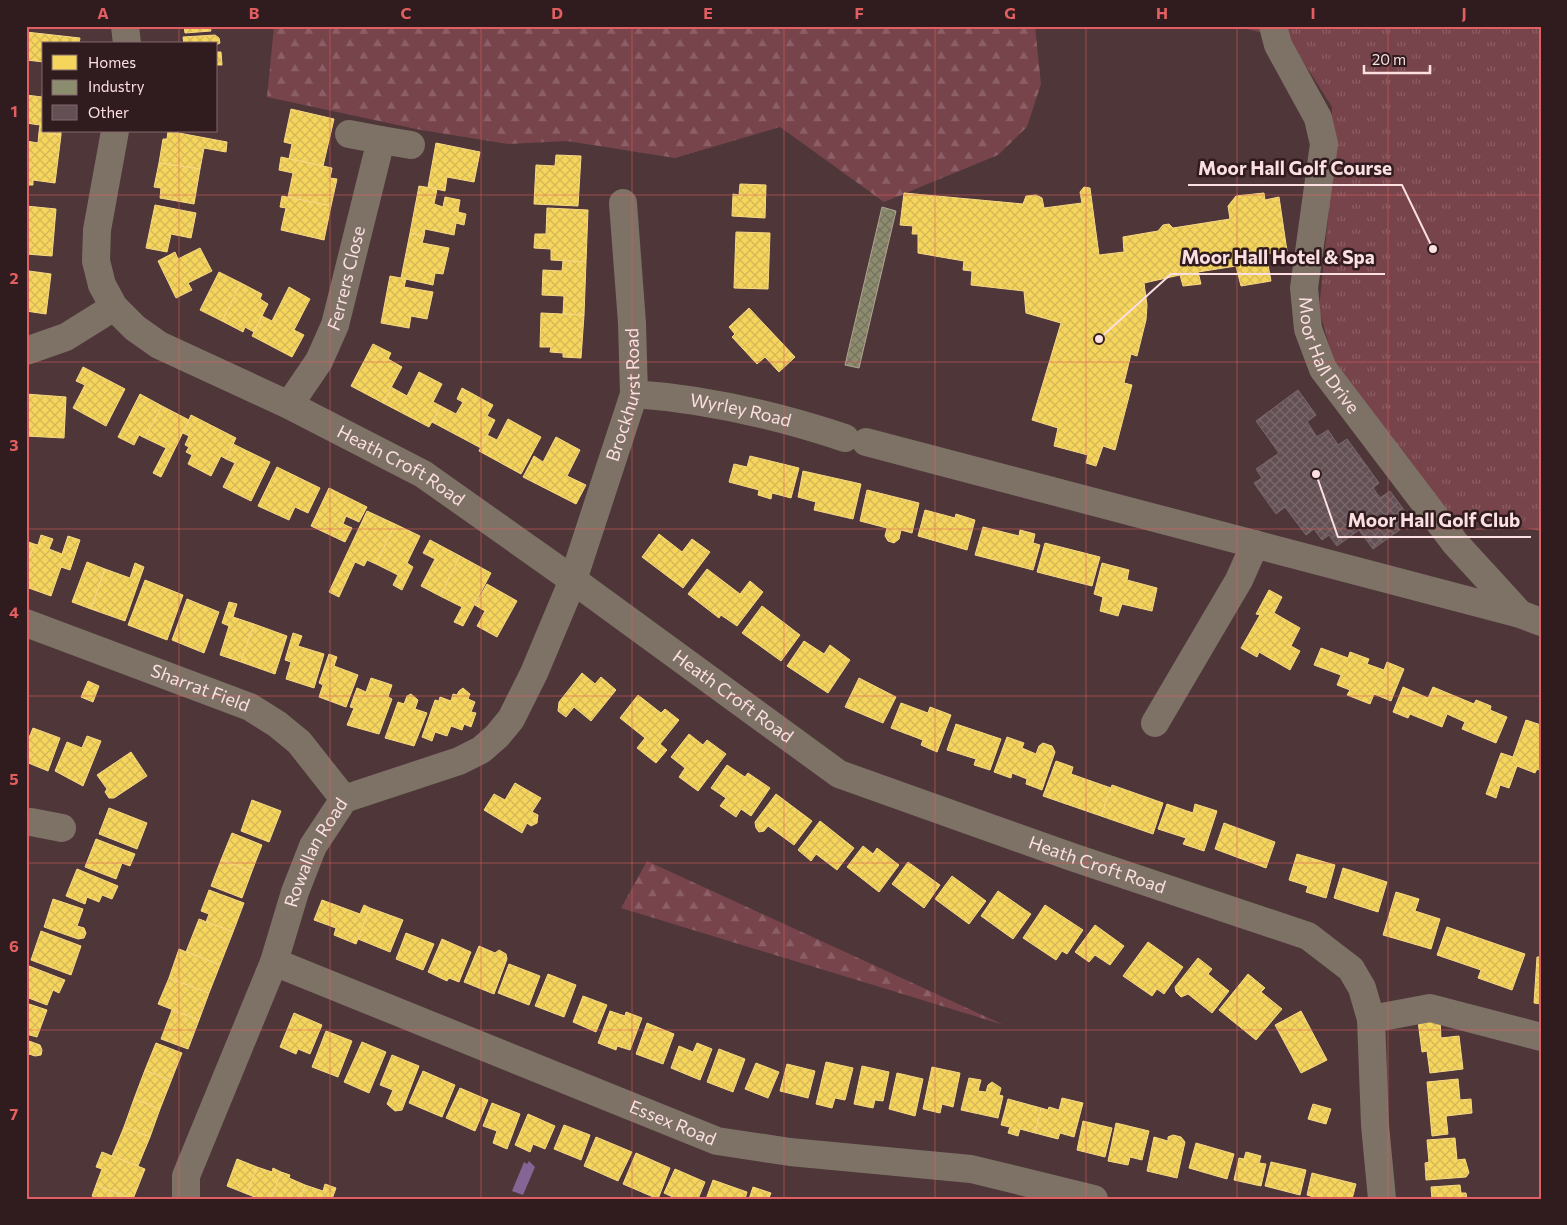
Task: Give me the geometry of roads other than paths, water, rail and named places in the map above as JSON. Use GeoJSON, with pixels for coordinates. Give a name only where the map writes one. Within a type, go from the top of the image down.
{"type":"FeatureCollection","features":[{"type":"Feature","properties":{"kind":"street"},"geometry":{"type":"LineString","coordinates":[[125,26],[127,42]]}},
{"type":"Feature","properties":{"kind":"street","name":"Moor Hall Drive"},"geometry":{"type":"LineString","coordinates":[[1273,26],[1278,45],[1318,118],[1324,144],[1304,288],[1308,329],[1323,369],[1454,543],[1530,618]]}},
{"type":"Feature","properties":{"kind":"street","name":"Heath Croft Road"},"geometry":{"type":"LineString","coordinates":[[115,132],[97,230],[96,261],[102,286],[114,307],[135,328],[159,344],[289,405],[423,474],[573,580],[839,774],[1072,857],[1308,936],[1350,969],[1362,988],[1371,1019],[1375,1125],[1382,1199]]}},
{"type":"Feature","properties":{"kind":"street"},"geometry":{"type":"LineString","coordinates":[[349,134],[411,145]]}},
{"type":"Feature","properties":{"kind":"street","name":"Ferrers Close"},"geometry":{"type":"LineString","coordinates":[[289,405],[319,361],[335,325],[381,140]]}},
{"type":"Feature","properties":{"kind":"street","name":"Brockhurst Road"},"geometry":{"type":"LineString","coordinates":[[573,580],[634,394],[632,322],[623,203]]}},
{"type":"Feature","properties":{"kind":"street"},"geometry":{"type":"LineString","coordinates":[[26,351],[66,337],[114,307]]}},
{"type":"Feature","properties":{"kind":"street","name":"Wyrley Road"},"geometry":{"type":"LineString","coordinates":[[634,394],[677,397],[731,406],[1530,618]]}},
{"type":"Feature","properties":{"kind":"street"},"geometry":{"type":"LineString","coordinates":[[1155,723],[1239,580],[1256,544]]}},
{"type":"Feature","properties":{"kind":"street","name":"Rowallan Road"},"geometry":{"type":"LineString","coordinates":[[186,1199],[186,1176],[274,962],[295,892],[313,846],[344,799],[459,761],[481,750],[497,736],[511,719],[534,673],[573,580]]}},
{"type":"Feature","properties":{"kind":"street","name":"Sharrat Field"},"geometry":{"type":"LineString","coordinates":[[26,623],[250,707],[277,724],[299,742],[344,799]]}},
{"type":"Feature","properties":{"kind":"street"},"geometry":{"type":"LineString","coordinates":[[28,825],[62,828]]}},
{"type":"Feature","properties":{"kind":"street","name":"Essex Road"},"geometry":{"type":"LineString","coordinates":[[274,962],[717,1141],[790,1152],[971,1169],[1094,1199]]}},
{"type":"Feature","properties":{"kind":"street"},"geometry":{"type":"LineString","coordinates":[[1371,1019],[1430,1008],[1541,1037]]}},
{"type":"Feature","properties":{"kind":"place","name":"Moor Hall Golf Course"},"geometry":{"type":"Point","coordinates":[1433,249]}},
{"type":"Feature","properties":{"kind":"place","name":"Moor Hall Hotel & Spa"},"geometry":{"type":"Point","coordinates":[1099,339]}},
{"type":"Feature","properties":{"kind":"place","name":"Moor Hall Golf Club"},"geometry":{"type":"Point","coordinates":[1316,474]}}]}
